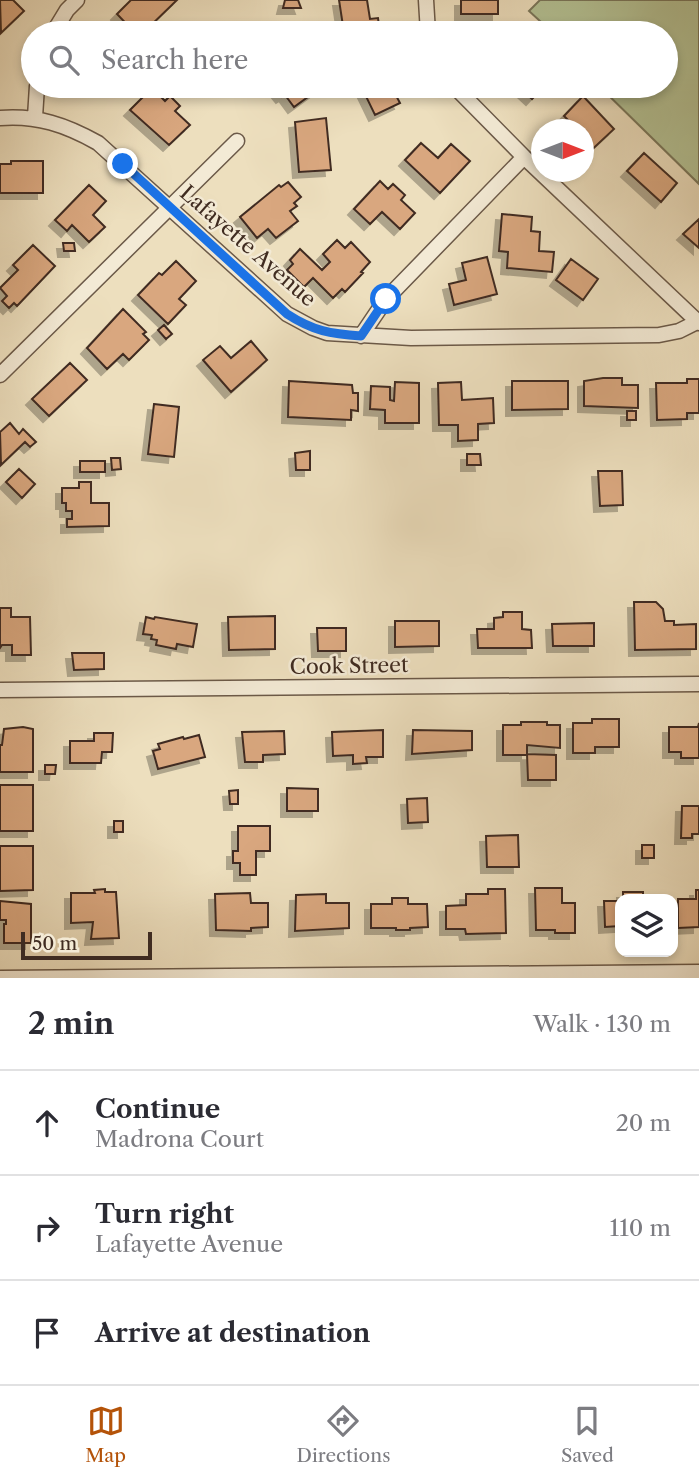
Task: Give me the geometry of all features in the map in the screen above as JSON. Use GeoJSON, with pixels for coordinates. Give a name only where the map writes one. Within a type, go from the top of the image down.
{"type":"FeatureCollection","features":[{"type":"Feature","properties":{"kind":"street"},"geometry":{"type":"LineString","coordinates":[[60,21],[77,0]]}},
{"type":"Feature","properties":{"kind":"street"},"geometry":{"type":"LineString","coordinates":[[426,0],[427,21]]}},
{"type":"Feature","properties":{"kind":"street"},"geometry":{"type":"LineString","coordinates":[[35,117],[36,98]]}},
{"type":"Feature","properties":{"kind":"street"},"geometry":{"type":"LineString","coordinates":[[466,98],[698,322]]}},
{"type":"Feature","properties":{"kind":"street","name":"Lafayette Avenue"},"geometry":{"type":"LineString","coordinates":[[0,118],[35,117],[98,143],[287,314],[327,333],[411,338],[659,335],[679,331],[698,322]]}},
{"type":"Feature","properties":{"kind":"street"},"geometry":{"type":"LineString","coordinates":[[0,375],[237,141]]}},
{"type":"Feature","properties":{"kind":"street"},"geometry":{"type":"LineString","coordinates":[[361,336],[386,299],[524,157]]}},
{"type":"Feature","properties":{"kind":"street","name":"Cook Street"},"geometry":{"type":"LineString","coordinates":[[0,691],[699,684]]}},
{"type":"Feature","properties":{"kind":"street"},"geometry":{"type":"LineString","coordinates":[[0,978],[699,972]]}},
{"type":"Feature","properties":{"kind":"green space"},"geometry":{"type":"Polygon","coordinates":[[[540,0],[699,0],[699,184],[611,98],[678,98],[678,21],[540,21],[529,11],[540,0]]]}},
{"type":"Feature","properties":{"kind":"building"},"geometry":{"type":"Polygon","coordinates":[[[0,0],[13,0],[24,11],[1,33],[0,0]]]}},
{"type":"Feature","properties":{"kind":"building"},"geometry":{"type":"Polygon","coordinates":[[[131,0],[177,0],[155,21],[124,21],[117,14],[131,0]]]}},
{"type":"Feature","properties":{"kind":"building"},"geometry":{"type":"Polygon","coordinates":[[[285,0],[298,0],[301,8],[283,8],[285,0]]]}},
{"type":"Feature","properties":{"kind":"building"},"geometry":{"type":"Polygon","coordinates":[[[339,0],[367,0],[370,19],[378,18],[378,21],[342,21],[339,0]]]}},
{"type":"Feature","properties":{"kind":"building"},"geometry":{"type":"Polygon","coordinates":[[[461,0],[498,0],[498,14],[461,14],[461,0]]]}},
{"type":"Feature","properties":{"kind":"building"},"geometry":{"type":"Polygon","coordinates":[[[142,98],[162,98],[165,101],[172,98],[180,106],[175,111],[190,125],[169,145],[130,110],[142,98]]]}},
{"type":"Feature","properties":{"kind":"building"},"geometry":{"type":"Polygon","coordinates":[[[287,98],[306,98],[294,107],[287,98]]]}},
{"type":"Feature","properties":{"kind":"building"},"geometry":{"type":"Polygon","coordinates":[[[367,98],[397,98],[400,103],[375,115],[367,98]]]}},
{"type":"Feature","properties":{"kind":"building"},"geometry":{"type":"Polygon","coordinates":[[[581,98],[585,98],[614,129],[594,148],[594,119],[567,119],[564,116],[581,98]]]}},
{"type":"Feature","properties":{"kind":"building"},"geometry":{"type":"Polygon","coordinates":[[[326,118],[331,170],[299,172],[295,122],[326,118]]]}},
{"type":"Feature","properties":{"kind":"building"},"geometry":{"type":"Polygon","coordinates":[[[421,143],[438,158],[451,144],[470,161],[440,193],[405,160],[421,143]]]}},
{"type":"Feature","properties":{"kind":"building"},"geometry":{"type":"Polygon","coordinates":[[[644,153],[677,183],[661,202],[627,171],[644,153]]]}},
{"type":"Feature","properties":{"kind":"building"},"geometry":{"type":"Polygon","coordinates":[[[11,161],[43,161],[43,193],[0,193],[0,164],[11,164],[11,161]]]}},
{"type":"Feature","properties":{"kind":"building"},"geometry":{"type":"Polygon","coordinates":[[[380,181],[388,189],[393,184],[405,195],[401,200],[415,213],[400,229],[382,212],[370,224],[354,209],[380,181]]]}},
{"type":"Feature","properties":{"kind":"building"},"geometry":{"type":"Polygon","coordinates":[[[288,182],[301,197],[294,203],[297,206],[290,211],[298,221],[276,238],[268,229],[257,238],[240,217],[279,185],[281,187],[288,182]]]}},
{"type":"Feature","properties":{"kind":"building"},"geometry":{"type":"Polygon","coordinates":[[[89,185],[106,201],[93,215],[105,227],[89,242],[72,225],[67,231],[55,220],[89,185]]]}},
{"type":"Feature","properties":{"kind":"building"},"geometry":{"type":"Polygon","coordinates":[[[502,214],[532,217],[531,231],[540,232],[539,251],[554,252],[552,272],[507,268],[508,252],[499,251],[502,214]]]}},
{"type":"Feature","properties":{"kind":"building"},"geometry":{"type":"Polygon","coordinates":[[[699,219],[699,248],[683,234],[699,219]]]}},
{"type":"Feature","properties":{"kind":"building"},"geometry":{"type":"Polygon","coordinates":[[[337,240],[345,248],[351,242],[370,262],[345,292],[342,289],[333,298],[313,278],[304,287],[287,270],[293,264],[290,260],[300,249],[322,270],[330,262],[323,254],[337,240]]]}},
{"type":"Feature","properties":{"kind":"building"},"geometry":{"type":"Polygon","coordinates":[[[63,243],[74,243],[75,251],[64,251],[63,243]]]}},
{"type":"Feature","properties":{"kind":"building"},"geometry":{"type":"Polygon","coordinates":[[[33,245],[55,266],[17,306],[14,303],[9,308],[2,301],[7,296],[0,288],[18,270],[13,265],[33,245]]]}},
{"type":"Feature","properties":{"kind":"building"},"geometry":{"type":"Polygon","coordinates":[[[487,257],[497,294],[454,305],[449,284],[466,280],[462,263],[487,257]]]}},
{"type":"Feature","properties":{"kind":"building"},"geometry":{"type":"Polygon","coordinates":[[[571,259],[598,279],[583,300],[556,280],[571,259]]]}},
{"type":"Feature","properties":{"kind":"building"},"geometry":{"type":"Polygon","coordinates":[[[176,261],[196,281],[179,299],[186,305],[168,324],[138,295],[159,273],[162,275],[176,261]]]}},
{"type":"Feature","properties":{"kind":"building"},"geometry":{"type":"Polygon","coordinates":[[[123,309],[146,332],[143,334],[149,340],[129,360],[123,354],[107,369],[87,348],[123,309]]]}},
{"type":"Feature","properties":{"kind":"building"},"geometry":{"type":"Polygon","coordinates":[[[164,325],[172,334],[166,339],[158,330],[164,325]]]}},
{"type":"Feature","properties":{"kind":"building"},"geometry":{"type":"Polygon","coordinates":[[[251,341],[267,360],[231,392],[203,360],[220,346],[231,358],[251,341]]]}},
{"type":"Feature","properties":{"kind":"building"},"geometry":{"type":"Polygon","coordinates":[[[70,363],[87,380],[49,416],[32,399],[70,363]]]}},
{"type":"Feature","properties":{"kind":"building"},"geometry":{"type":"Polygon","coordinates":[[[622,378],[622,385],[638,385],[638,408],[584,406],[584,381],[622,378]]]}},
{"type":"Feature","properties":{"kind":"building"},"geometry":{"type":"Polygon","coordinates":[[[687,379],[699,379],[699,413],[687,413],[687,419],[657,420],[656,383],[687,383],[687,379]]]}},
{"type":"Feature","properties":{"kind":"building"},"geometry":{"type":"Polygon","coordinates":[[[289,381],[352,385],[353,393],[358,393],[358,411],[351,410],[351,420],[288,417],[289,381]]]}},
{"type":"Feature","properties":{"kind":"building"},"geometry":{"type":"Polygon","coordinates":[[[512,381],[568,381],[568,409],[512,410],[512,381]]]}},
{"type":"Feature","properties":{"kind":"building"},"geometry":{"type":"Polygon","coordinates":[[[395,382],[419,383],[419,423],[385,423],[385,410],[370,409],[371,386],[390,387],[390,400],[394,401],[395,382]]]}},
{"type":"Feature","properties":{"kind":"building"},"geometry":{"type":"Polygon","coordinates":[[[461,382],[462,400],[493,398],[494,423],[478,424],[478,440],[458,441],[458,425],[439,425],[438,383],[461,382]]]}},
{"type":"Feature","properties":{"kind":"building"},"geometry":{"type":"Polygon","coordinates":[[[154,404],[179,407],[174,457],[148,454],[154,404]]]}},
{"type":"Feature","properties":{"kind":"building"},"geometry":{"type":"Polygon","coordinates":[[[627,411],[636,411],[636,420],[627,420],[627,411]]]}},
{"type":"Feature","properties":{"kind":"building"},"geometry":{"type":"Polygon","coordinates":[[[10,423],[19,434],[23,429],[36,442],[30,447],[25,442],[1,465],[0,432],[10,423]]]}},
{"type":"Feature","properties":{"kind":"building"},"geometry":{"type":"Polygon","coordinates":[[[310,451],[310,470],[296,470],[295,453],[310,451]]]}},
{"type":"Feature","properties":{"kind":"building"},"geometry":{"type":"Polygon","coordinates":[[[467,454],[480,454],[481,465],[467,465],[467,454]]]}},
{"type":"Feature","properties":{"kind":"building"},"geometry":{"type":"Polygon","coordinates":[[[111,458],[120,458],[121,469],[112,470],[111,458]]]}},
{"type":"Feature","properties":{"kind":"building"},"geometry":{"type":"Polygon","coordinates":[[[80,461],[105,461],[105,472],[80,472],[80,461]]]}},
{"type":"Feature","properties":{"kind":"building"},"geometry":{"type":"Polygon","coordinates":[[[19,469],[35,484],[22,498],[6,482],[19,469]]]}},
{"type":"Feature","properties":{"kind":"building"},"geometry":{"type":"Polygon","coordinates":[[[598,471],[622,471],[623,505],[600,506],[598,471]]]}},
{"type":"Feature","properties":{"kind":"building"},"geometry":{"type":"Polygon","coordinates":[[[79,482],[91,482],[91,503],[109,503],[109,526],[67,527],[67,519],[72,519],[72,511],[66,511],[66,503],[62,503],[62,488],[79,488],[79,482]]]}},
{"type":"Feature","properties":{"kind":"building"},"geometry":{"type":"Polygon","coordinates":[[[634,602],[656,602],[663,609],[665,621],[674,621],[674,625],[696,624],[696,649],[635,650],[634,602]]]}},
{"type":"Feature","properties":{"kind":"building"},"geometry":{"type":"Polygon","coordinates":[[[0,608],[11,608],[11,617],[30,617],[31,655],[12,655],[12,645],[2,645],[0,648],[0,608]]]}},
{"type":"Feature","properties":{"kind":"building"},"geometry":{"type":"Polygon","coordinates":[[[503,612],[522,612],[522,629],[531,630],[532,648],[478,648],[477,629],[494,629],[494,618],[503,617],[503,612]]]}},
{"type":"Feature","properties":{"kind":"building"},"geometry":{"type":"Polygon","coordinates":[[[275,616],[275,649],[229,650],[228,617],[275,616]]]}},
{"type":"Feature","properties":{"kind":"building"},"geometry":{"type":"Polygon","coordinates":[[[146,617],[197,624],[193,647],[177,644],[176,649],[156,645],[157,640],[151,639],[152,635],[143,634],[146,617]]]}},
{"type":"Feature","properties":{"kind":"building"},"geometry":{"type":"Polygon","coordinates":[[[395,621],[439,621],[439,646],[395,647],[395,621]]]}},
{"type":"Feature","properties":{"kind":"building"},"geometry":{"type":"Polygon","coordinates":[[[594,623],[594,646],[553,646],[552,624],[594,623]]]}},
{"type":"Feature","properties":{"kind":"building"},"geometry":{"type":"Polygon","coordinates":[[[317,628],[346,628],[346,651],[318,651],[317,628]]]}},
{"type":"Feature","properties":{"kind":"building"},"geometry":{"type":"Polygon","coordinates":[[[72,653],[104,653],[104,669],[74,670],[72,653]]]}},
{"type":"Feature","properties":{"kind":"building"},"geometry":{"type":"Polygon","coordinates":[[[592,719],[619,719],[619,747],[595,747],[595,753],[573,753],[573,723],[592,723],[592,719]]]}},
{"type":"Feature","properties":{"kind":"building"},"geometry":{"type":"Polygon","coordinates":[[[521,722],[560,725],[560,748],[527,745],[527,755],[503,755],[503,725],[521,725],[521,722]]]}},
{"type":"Feature","properties":{"kind":"building"},"geometry":{"type":"Polygon","coordinates":[[[699,723],[699,758],[681,758],[681,752],[669,752],[669,727],[698,727],[699,723]]]}},
{"type":"Feature","properties":{"kind":"building"},"geometry":{"type":"Polygon","coordinates":[[[4,729],[33,729],[33,772],[0,772],[0,745],[4,729]]]}},
{"type":"Feature","properties":{"kind":"building"},"geometry":{"type":"Polygon","coordinates":[[[383,730],[383,757],[366,757],[367,763],[353,764],[353,755],[333,756],[332,732],[383,730]]]}},
{"type":"Feature","properties":{"kind":"building"},"geometry":{"type":"Polygon","coordinates":[[[413,730],[472,731],[472,750],[412,754],[413,730]]]}},
{"type":"Feature","properties":{"kind":"building"},"geometry":{"type":"Polygon","coordinates":[[[284,731],[285,754],[263,755],[263,762],[245,762],[242,732],[284,731]]]}},
{"type":"Feature","properties":{"kind":"building"},"geometry":{"type":"Polygon","coordinates":[[[94,733],[113,733],[112,752],[102,752],[101,763],[70,763],[70,741],[94,741],[94,733]]]}},
{"type":"Feature","properties":{"kind":"building"},"geometry":{"type":"Polygon","coordinates":[[[199,735],[205,757],[158,769],[153,751],[160,749],[158,744],[199,735]]]}},
{"type":"Feature","properties":{"kind":"building"},"geometry":{"type":"Polygon","coordinates":[[[527,754],[556,755],[556,780],[528,780],[527,754]]]}},
{"type":"Feature","properties":{"kind":"building"},"geometry":{"type":"Polygon","coordinates":[[[45,765],[56,765],[55,774],[45,774],[45,765]]]}},
{"type":"Feature","properties":{"kind":"building"},"geometry":{"type":"Polygon","coordinates":[[[0,785],[33,785],[33,831],[0,831],[0,785]]]}},
{"type":"Feature","properties":{"kind":"building"},"geometry":{"type":"Polygon","coordinates":[[[287,788],[318,789],[318,811],[287,811],[287,788]]]}},
{"type":"Feature","properties":{"kind":"building"},"geometry":{"type":"Polygon","coordinates":[[[238,790],[238,804],[230,804],[229,791],[238,790]]]}},
{"type":"Feature","properties":{"kind":"building"},"geometry":{"type":"Polygon","coordinates":[[[427,798],[428,822],[408,823],[407,799],[427,798]]]}},
{"type":"Feature","properties":{"kind":"building"},"geometry":{"type":"Polygon","coordinates":[[[682,806],[699,806],[699,834],[692,834],[692,838],[681,838],[682,806]]]}},
{"type":"Feature","properties":{"kind":"building"},"geometry":{"type":"Polygon","coordinates":[[[114,821],[123,821],[123,832],[114,832],[114,821]]]}},
{"type":"Feature","properties":{"kind":"building"},"geometry":{"type":"Polygon","coordinates":[[[238,826],[270,826],[270,851],[256,851],[256,875],[240,875],[240,863],[233,863],[233,851],[238,851],[238,826]]]}},
{"type":"Feature","properties":{"kind":"building"},"geometry":{"type":"Polygon","coordinates":[[[518,835],[519,867],[487,867],[486,836],[518,835]]]}},
{"type":"Feature","properties":{"kind":"building"},"geometry":{"type":"Polygon","coordinates":[[[642,845],[654,845],[654,858],[642,858],[642,845]]]}},
{"type":"Feature","properties":{"kind":"building"},"geometry":{"type":"Polygon","coordinates":[[[0,846],[33,846],[33,890],[0,891],[0,846]]]}},
{"type":"Feature","properties":{"kind":"building"},"geometry":{"type":"Polygon","coordinates":[[[535,888],[562,888],[562,903],[575,903],[575,933],[536,930],[535,888]]]}},
{"type":"Feature","properties":{"kind":"building"},"geometry":{"type":"Polygon","coordinates":[[[105,889],[105,892],[116,892],[119,938],[91,939],[93,922],[71,923],[71,893],[95,893],[94,890],[105,889]]]}},
{"type":"Feature","properties":{"kind":"building"},"geometry":{"type":"Polygon","coordinates":[[[488,889],[505,889],[506,933],[466,934],[465,929],[446,929],[446,906],[466,905],[466,894],[488,894],[488,889]]]}},
{"type":"Feature","properties":{"kind":"building"},"geometry":{"type":"Polygon","coordinates":[[[696,890],[699,890],[699,927],[678,928],[678,899],[696,899],[696,890]]]}},
{"type":"Feature","properties":{"kind":"building"},"geometry":{"type":"Polygon","coordinates":[[[623,892],[643,892],[643,894],[623,892]]]}},
{"type":"Feature","properties":{"kind":"building"},"geometry":{"type":"Polygon","coordinates":[[[250,893],[251,903],[268,903],[268,927],[251,928],[251,931],[216,930],[215,894],[250,893]]]}},
{"type":"Feature","properties":{"kind":"building"},"geometry":{"type":"Polygon","coordinates":[[[326,894],[326,903],[349,903],[349,928],[295,931],[296,895],[326,894]]]}},
{"type":"Feature","properties":{"kind":"building"},"geometry":{"type":"Polygon","coordinates":[[[392,898],[408,898],[408,904],[427,904],[428,927],[410,930],[371,928],[371,904],[392,904],[392,898]]]}},
{"type":"Feature","properties":{"kind":"building"},"geometry":{"type":"Polygon","coordinates":[[[0,901],[31,904],[31,943],[4,943],[6,920],[0,920],[0,901]]]}},
{"type":"Feature","properties":{"kind":"building"},"geometry":{"type":"Polygon","coordinates":[[[604,901],[615,901],[615,926],[605,927],[604,901]]]}},
{"type":"Feature","properties":{"kind":"route"},"geometry":{"type":"LineString","coordinates":[[123,164],[287,314],[300,322],[327,333],[361,336],[386,299]]}}]}
